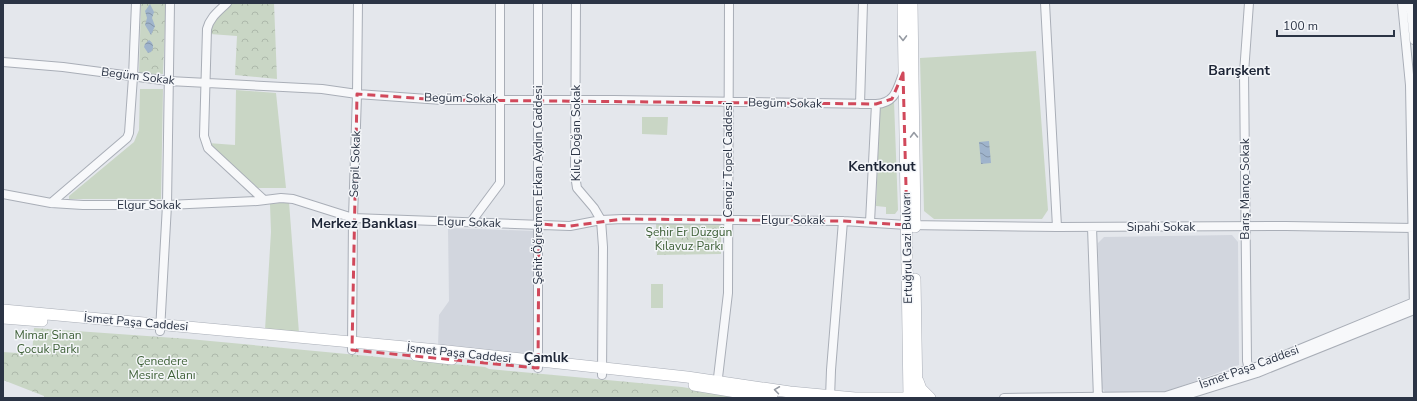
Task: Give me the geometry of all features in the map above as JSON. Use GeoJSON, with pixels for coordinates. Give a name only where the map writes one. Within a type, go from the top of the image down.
{"type":"FeatureCollection","features":[{"type":"Feature","properties":{"kind":"main road","name":"Ertuğrul Gazi Bulvarı"},"geometry":{"type":"LineString","coordinates":[[903,3],[903,73],[911,225]]}},
{"type":"Feature","properties":{"kind":"main road","name":"Ertuğrul Gazi Bulvarı"},"geometry":{"type":"LineString","coordinates":[[912,3],[911,225],[913,378],[917,398]]}},
{"type":"Feature","properties":{"kind":"main road","name":"İsmet Paşa Caddesi"},"geometry":{"type":"LineString","coordinates":[[3,310],[160,328],[352,346],[438,350],[538,365],[602,372],[687,377],[772,398]]}},
{"type":"Feature","properties":{"kind":"main road","name":"İsmet Paşa Caddesi"},"geometry":{"type":"LineString","coordinates":[[3,318],[160,328]]}},
{"type":"Feature","properties":{"kind":"main road","name":"Ertuğrul Gazi Bulvarı"},"geometry":{"type":"LineString","coordinates":[[909,398],[913,378]]}},
{"type":"Feature","properties":{"kind":"main road"},"geometry":{"type":"LineString","coordinates":[[899,398],[904,394],[913,378],[930,398]]}},
{"type":"Feature","properties":{"kind":"main road","name":"İsmet Paşa Caddesi"},"geometry":{"type":"LineString","coordinates":[[717,385],[830,397],[914,398]]}},
{"type":"Feature","properties":{"kind":"street"},"geometry":{"type":"LineString","coordinates":[[50,203],[127,138],[130,127],[136,3]]}},
{"type":"Feature","properties":{"kind":"street"},"geometry":{"type":"LineString","coordinates":[[160,328],[167,205],[170,3]]}},
{"type":"Feature","properties":{"kind":"street"},"geometry":{"type":"LineString","coordinates":[[227,3],[209,22],[207,29],[204,136],[208,148],[264,200]]}},
{"type":"Feature","properties":{"kind":"street","name":"Serpil Sokak"},"geometry":{"type":"LineString","coordinates":[[352,346],[353,218],[358,3]]}},
{"type":"Feature","properties":{"kind":"street"},"geometry":{"type":"LineString","coordinates":[[471,222],[500,183],[500,3]]}},
{"type":"Feature","properties":{"kind":"street","name":"Şehit Öğretmen Erkan Aydın Caddesi"},"geometry":{"type":"LineString","coordinates":[[538,3],[538,365]]}},
{"type":"Feature","properties":{"kind":"street","name":"Kılıç Doğan Sokak"},"geometry":{"type":"LineString","coordinates":[[576,3],[576,182],[580,193],[594,208],[601,220],[603,247],[602,372]]}},
{"type":"Feature","properties":{"kind":"street","name":"Cengiz Topel Caddesi"},"geometry":{"type":"LineString","coordinates":[[717,385],[728,293],[729,3]]}},
{"type":"Feature","properties":{"kind":"street"},"geometry":{"type":"LineString","coordinates":[[860,104],[864,3]]}},
{"type":"Feature","properties":{"kind":"street"},"geometry":{"type":"LineString","coordinates":[[1045,3],[1057,227]]}},
{"type":"Feature","properties":{"kind":"street","name":"Barış Manço Sokak"},"geometry":{"type":"LineString","coordinates":[[1249,3],[1244,73],[1246,361],[1249,372]]}},
{"type":"Feature","properties":{"kind":"street"},"geometry":{"type":"LineString","coordinates":[[1402,3],[1410,85],[1414,306]]}},
{"type":"Feature","properties":{"kind":"street"},"geometry":{"type":"LineString","coordinates":[[1410,3],[1414,40]]}},
{"type":"Feature","properties":{"kind":"street","name":"Begüm Sokak"},"geometry":{"type":"LineString","coordinates":[[3,62],[94,71],[169,81],[322,89],[357,94],[442,100],[538,99],[883,104],[892,99],[903,73]]}},
{"type":"Feature","properties":{"kind":"street"},"geometry":{"type":"LineString","coordinates":[[870,222],[876,104]]}},
{"type":"Feature","properties":{"kind":"street","name":"Elgur Sokak"},"geometry":{"type":"LineString","coordinates":[[3,194],[50,203],[83,205],[167,205],[281,198],[293,199],[353,218],[573,226],[601,220],[618,219],[870,222]]}},
{"type":"Feature","properties":{"kind":"street"},"geometry":{"type":"LineString","coordinates":[[830,397],[843,221]]}},
{"type":"Feature","properties":{"kind":"street","name":"Sipahi Sokak"},"geometry":{"type":"LineString","coordinates":[[870,222],[911,225],[1057,227],[1245,226],[1413,228]]}},
{"type":"Feature","properties":{"kind":"street"},"geometry":{"type":"LineString","coordinates":[[1092,227],[1097,397]]}},
{"type":"Feature","properties":{"kind":"street","name":"İsmet Paşa Caddesi"},"geometry":{"type":"LineString","coordinates":[[1177,398],[1249,372],[1414,306]]}},
{"type":"Feature","properties":{"kind":"street","name":"İsmet Paşa Caddesi"},"geometry":{"type":"LineString","coordinates":[[1004,398],[1166,396],[1249,372]]}},
{"type":"Feature","properties":{"kind":"highlighted area"},"geometry":{"type":"Polygon","coordinates":[[[903,73],[907,225],[843,221],[623,219],[570,226],[539,224],[538,368],[352,350],[357,94],[442,100],[876,104],[892,99],[903,73]]]}},
{"type":"Feature","properties":{"kind":"shaded area"},"geometry":{"type":"Polygon","coordinates":[[[448,228],[535,231],[536,353],[531,356],[438,347],[439,315],[449,301],[448,228]]]}},
{"type":"Feature","properties":{"kind":"shaded area"},"geometry":{"type":"Polygon","coordinates":[[[1232,235],[1238,242],[1239,365],[1165,392],[1107,395],[1100,385],[1098,243],[1104,237],[1232,235]]]}},
{"type":"Feature","properties":{"kind":"green space"},"geometry":{"type":"Polygon","coordinates":[[[141,3],[166,3],[163,74],[139,74],[141,3]]]}},
{"type":"Feature","properties":{"kind":"green space"},"geometry":{"type":"Polygon","coordinates":[[[232,3],[274,3],[277,79],[235,75],[237,36],[210,34],[213,19],[232,3]]]}},
{"type":"Feature","properties":{"kind":"green space"},"geometry":{"type":"Polygon","coordinates":[[[1036,51],[1048,210],[1042,219],[934,219],[924,211],[920,58],[1036,51]]]}},
{"type":"Feature","properties":{"kind":"green space"},"geometry":{"type":"Polygon","coordinates":[[[140,89],[163,89],[161,199],[69,199],[69,196],[134,142],[139,130],[140,89]]]}},
{"type":"Feature","properties":{"kind":"green space"},"geometry":{"type":"Polygon","coordinates":[[[236,90],[276,93],[286,188],[258,188],[208,143],[235,145],[236,90]]]}},
{"type":"Feature","properties":{"kind":"green space"},"geometry":{"type":"Polygon","coordinates":[[[894,101],[898,210],[895,214],[886,214],[886,207],[876,206],[880,107],[894,101]]]}},
{"type":"Feature","properties":{"kind":"green space"},"geometry":{"type":"Polygon","coordinates":[[[642,117],[668,117],[667,135],[642,134],[642,117]]]}},
{"type":"Feature","properties":{"kind":"green space"},"geometry":{"type":"Polygon","coordinates":[[[289,202],[299,333],[265,330],[271,232],[270,204],[289,202]]]}},
{"type":"Feature","properties":{"kind":"green space","name":"Şehir Er Düzgün Kılavuz Parkı"},"geometry":{"type":"Polygon","coordinates":[[[656,223],[721,223],[721,254],[657,255],[656,223]]]}},
{"type":"Feature","properties":{"kind":"green space"},"geometry":{"type":"Polygon","coordinates":[[[651,284],[663,284],[663,308],[651,308],[651,284]]]}},
{"type":"Feature","properties":{"kind":"green space","name":"Çenedere Mesire Alanı"},"geometry":{"type":"Polygon","coordinates":[[[34,328],[189,339],[485,367],[489,369],[682,387],[748,398],[44,398],[44,396],[3,380],[3,352],[32,354],[34,328]]]}},
{"type":"Feature","properties":{"kind":"water"},"geometry":{"type":"Polygon","coordinates":[[[150,4],[154,12],[152,18],[155,26],[151,35],[145,25],[147,18],[145,11],[150,4]]]}},
{"type":"Feature","properties":{"kind":"water"},"geometry":{"type":"Polygon","coordinates":[[[149,40],[153,44],[153,49],[148,53],[144,47],[149,40]]]}},
{"type":"Feature","properties":{"kind":"water"},"geometry":{"type":"Polygon","coordinates":[[[989,141],[991,163],[981,164],[979,142],[989,141]]]}},
{"type":"Feature","properties":{"kind":"district","name":"Barışkent"},"geometry":{"type":"Point","coordinates":[1239,70]}},
{"type":"Feature","properties":{"kind":"district","name":"Kentkonut"},"geometry":{"type":"Point","coordinates":[882,166]}},
{"type":"Feature","properties":{"kind":"district","name":"Merkez Banklası"},"geometry":{"type":"Point","coordinates":[364,223]}},
{"type":"Feature","properties":{"kind":"district","name":"Çamlık"},"geometry":{"type":"Point","coordinates":[546,357]}},
{"type":"Feature","properties":{"kind":"park label","name":"Mimar Sinan Çocuk Parkı"},"geometry":{"type":"Point","coordinates":[48,342]}}]}
